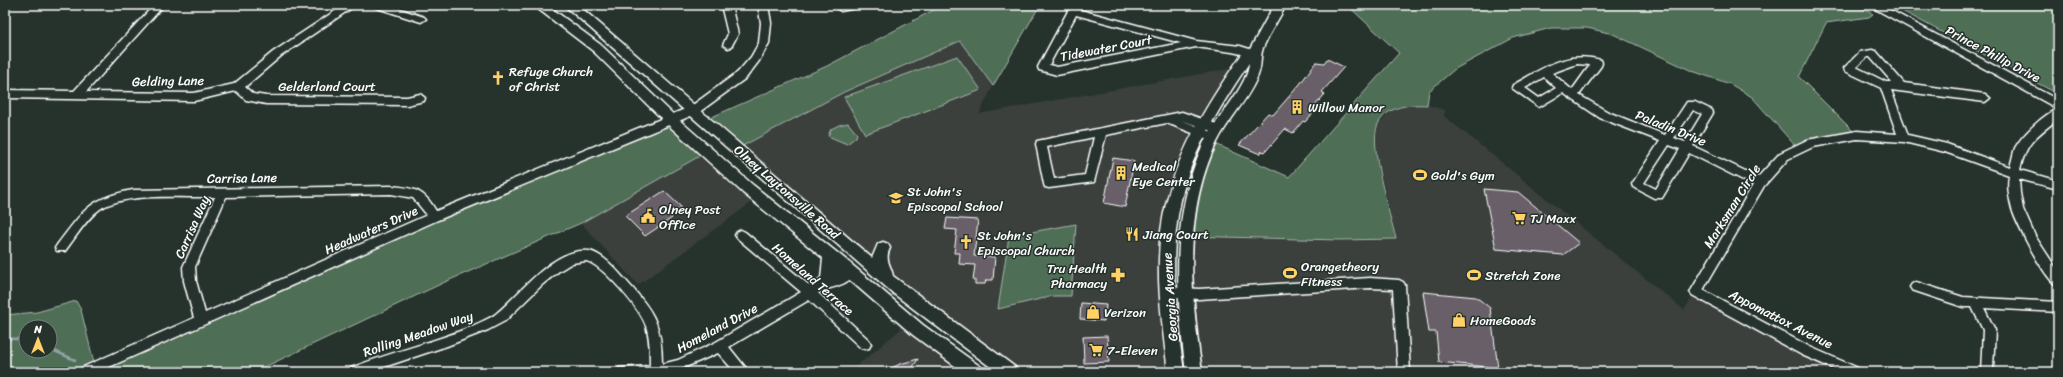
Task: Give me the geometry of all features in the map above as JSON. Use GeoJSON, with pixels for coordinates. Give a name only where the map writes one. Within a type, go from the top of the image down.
{"type":"FeatureCollection","features":[{"type":"Feature","properties":{"kind":"main road","name":"Olney Laytonsville Road"},"geometry":{"type":"LineString","coordinates":[[539,5],[597,48],[671,120],[748,189],[847,269],[918,330],[975,372]]}},
{"type":"Feature","properties":{"kind":"main road","name":"Olney Laytonsville Road"},"geometry":{"type":"LineString","coordinates":[[570,5],[694,110],[888,279],[962,338],[1009,372]]}},
{"type":"Feature","properties":{"kind":"main road","name":"Georgia Avenue"},"geometry":{"type":"LineString","coordinates":[[1194,372],[1184,294],[1183,247],[1189,209],[1196,180],[1216,133],[1254,70],[1255,54],[1280,5]]}},
{"type":"Feature","properties":{"kind":"main road","name":"Georgia Avenue"},"geometry":{"type":"LineString","coordinates":[[1176,372],[1167,292],[1167,246],[1173,207],[1181,176],[1202,129],[1246,57],[1255,54]]}},
{"type":"Feature","properties":{"kind":"main road"},"geometry":{"type":"LineString","coordinates":[[883,248],[879,254],[879,261],[888,279]]}},
{"type":"Feature","properties":{"kind":"main road"},"geometry":{"type":"LineString","coordinates":[[818,287],[831,264],[830,255]]}},
{"type":"Feature","properties":{"kind":"street"},"geometry":{"type":"LineString","coordinates":[[78,95],[159,5]]}},
{"type":"Feature","properties":{"kind":"street","name":"Gelding Lane"},"geometry":{"type":"LineString","coordinates":[[5,94],[194,97],[218,93],[238,87],[277,54],[351,5]]}},
{"type":"Feature","properties":{"kind":"street"},"geometry":{"type":"LineString","coordinates":[[377,5],[421,19]]}},
{"type":"Feature","properties":{"kind":"street"},"geometry":{"type":"LineString","coordinates":[[726,5],[733,34],[728,45]]}},
{"type":"Feature","properties":{"kind":"street","name":"Headwaters Drive"},"geometry":{"type":"LineString","coordinates":[[85,372],[434,217],[694,110],[742,75],[755,60],[764,43],[766,23],[763,5]]}},
{"type":"Feature","properties":{"kind":"street"},"geometry":{"type":"LineString","coordinates":[[841,8],[858,5]]}},
{"type":"Feature","properties":{"kind":"street","name":"Prince Philip Drive"},"geometry":{"type":"LineString","coordinates":[[1873,5],[2058,105]]}},
{"type":"Feature","properties":{"kind":"street","name":"Tidewater Court"},"geometry":{"type":"LineString","coordinates":[[1196,44],[1057,71],[1043,67],[1073,11],[1196,44],[1213,47],[1232,47],[1255,54]]}},
{"type":"Feature","properties":{"kind":"street"},"geometry":{"type":"LineString","coordinates":[[1901,86],[1872,53],[1864,54],[1849,68],[1885,86],[1901,86],[1985,98]]}},
{"type":"Feature","properties":{"kind":"street"},"geometry":{"type":"LineString","coordinates":[[1563,88],[1539,103],[1517,88],[1574,60],[1587,59],[1597,63],[1574,96]]}},
{"type":"Feature","properties":{"kind":"street","name":"Paladin Drive"},"geometry":{"type":"LineString","coordinates":[[1545,73],[1574,96],[1604,115],[1686,148],[1760,183]]}},
{"type":"Feature","properties":{"kind":"street"},"geometry":{"type":"LineString","coordinates":[[1885,86],[1904,138]]}},
{"type":"Feature","properties":{"kind":"street","name":"Gelderland Court"},"geometry":{"type":"LineString","coordinates":[[238,87],[250,97],[266,100],[407,101],[420,98]]}},
{"type":"Feature","properties":{"kind":"street"},"geometry":{"type":"LineString","coordinates":[[1691,105],[1708,113],[1658,195],[1637,184],[1666,140],[1691,105]]}},
{"type":"Feature","properties":{"kind":"street"},"geometry":{"type":"LineString","coordinates":[[2058,113],[2032,134],[2021,147],[2013,171],[2013,188],[2019,215],[2031,239],[2058,280]]}},
{"type":"Feature","properties":{"kind":"street"},"geometry":{"type":"LineString","coordinates":[[1101,132],[1090,179],[1049,184],[1040,144],[1101,132],[1168,120],[1216,133]]}},
{"type":"Feature","properties":{"kind":"street","name":"Marksman Circle"},"geometry":{"type":"LineString","coordinates":[[1696,292],[1760,183],[1784,156],[1811,143],[1857,135],[1904,138],[1947,148],[2013,171],[2027,178],[2058,185]]}},
{"type":"Feature","properties":{"kind":"street","name":"Carrisa Lane"},"geometry":{"type":"LineString","coordinates":[[62,248],[88,212],[99,203],[112,197],[133,194],[391,190],[411,192],[424,200],[434,217]]}},
{"type":"Feature","properties":{"kind":"street","name":"Carrisa Way"},"geometry":{"type":"LineString","coordinates":[[201,320],[190,281],[189,267],[223,192]]}},
{"type":"Feature","properties":{"kind":"street","name":"Homeland Terrace"},"geometry":{"type":"LineString","coordinates":[[741,235],[818,287],[865,344]]}},
{"type":"Feature","properties":{"kind":"street","name":"Rolling Meadow Way"},"geometry":{"type":"LineString","coordinates":[[355,372],[440,344],[492,322],[501,317],[547,272],[563,262],[588,256],[596,258],[628,290],[650,321],[656,350],[656,371]]}},
{"type":"Feature","properties":{"kind":"street","name":"Homeland Drive"},"geometry":{"type":"LineString","coordinates":[[623,372],[656,371],[680,365],[720,346],[818,287],[840,280],[847,269]]}},
{"type":"Feature","properties":{"kind":"street"},"geometry":{"type":"LineString","coordinates":[[1167,292],[1184,294],[1242,292],[1370,283],[1399,285],[1404,372]]}},
{"type":"Feature","properties":{"kind":"street"},"geometry":{"type":"LineString","coordinates":[[1916,287],[1963,302],[1976,304],[2058,307]]}},
{"type":"Feature","properties":{"kind":"street","name":"Appomattox Avenue"},"geometry":{"type":"LineString","coordinates":[[1696,292],[1806,351],[1854,372]]}},
{"type":"Feature","properties":{"kind":"street"},"geometry":{"type":"LineString","coordinates":[[1976,304],[1989,330],[1987,371],[1990,372]]}},
{"type":"Feature","properties":{"kind":"street"},"geometry":{"type":"LineString","coordinates":[[720,346],[743,372]]}},
{"type":"Feature","properties":{"kind":"shaded area"},"geometry":{"type":"Polygon","coordinates":[[[960,41],[993,86],[979,114],[1234,68],[1173,207],[1176,372],[1009,372],[737,149],[844,92],[960,41]],[[1076,224],[1009,236],[998,309],[1053,296],[1071,296],[1076,224]]]}},
{"type":"Feature","properties":{"kind":"shaded area"},"geometry":{"type":"Polygon","coordinates":[[[1411,104],[1427,105],[1445,110],[1444,116],[1684,310],[1696,292],[1854,372],[1194,372],[1184,236],[1339,240],[1396,239],[1375,146],[1378,124],[1392,110],[1411,104]]]}},
{"type":"Feature","properties":{"kind":"shaded area"},"geometry":{"type":"Polygon","coordinates":[[[706,152],[759,197],[638,285],[581,223],[706,152]]]}},
{"type":"Feature","properties":{"kind":"shaded area"},"geometry":{"type":"Polygon","coordinates":[[[909,322],[975,372],[850,372],[909,322]]]}},
{"type":"Feature","properties":{"kind":"green space"},"geometry":{"type":"Polygon","coordinates":[[[943,5],[1040,5],[993,86],[960,41],[844,92],[737,149],[705,120],[827,66],[943,5]]]}},
{"type":"Feature","properties":{"kind":"green space"},"geometry":{"type":"Polygon","coordinates":[[[1347,5],[1856,5],[1873,14],[1869,17],[1826,23],[1799,77],[1857,135],[1798,149],[1752,97],[1730,84],[1692,71],[1613,34],[1587,28],[1551,28],[1513,38],[1455,69],[1429,91],[1427,105],[1400,107],[1387,113],[1382,118],[1378,124],[1376,147],[1381,180],[1396,239],[1339,240],[1184,236],[1211,142],[1289,177],[1399,53],[1347,5]]]}},
{"type":"Feature","properties":{"kind":"green space"},"geometry":{"type":"Polygon","coordinates":[[[1891,5],[2058,5],[2058,98],[2054,92],[1891,5]]]}},
{"type":"Feature","properties":{"kind":"green space"},"geometry":{"type":"Polygon","coordinates":[[[957,56],[981,90],[865,134],[844,97],[957,56]]]}},
{"type":"Feature","properties":{"kind":"green space"},"geometry":{"type":"Polygon","coordinates":[[[671,120],[705,153],[581,223],[445,282],[254,372],[5,371],[5,315],[37,312],[76,301],[81,310],[95,367],[434,217],[671,120]]]}},
{"type":"Feature","properties":{"kind":"green space"},"geometry":{"type":"Polygon","coordinates":[[[848,123],[857,134],[856,137],[847,144],[828,136],[831,129],[848,123]]]}},
{"type":"Feature","properties":{"kind":"green space"},"geometry":{"type":"Polygon","coordinates":[[[1076,224],[1071,296],[1053,296],[998,309],[1009,236],[1076,224]]]}},
{"type":"Feature","properties":{"kind":"building","name":"Willow Manor"},"geometry":{"type":"Polygon","coordinates":[[[1327,59],[1344,67],[1322,92],[1325,94],[1313,108],[1316,110],[1305,122],[1303,121],[1293,133],[1285,129],[1265,152],[1262,151],[1260,154],[1239,145],[1268,113],[1273,115],[1300,84],[1316,62],[1324,63],[1327,59]]]}},
{"type":"Feature","properties":{"kind":"building","name":"Medical Eye Center"},"geometry":{"type":"Polygon","coordinates":[[[1113,158],[1134,161],[1125,207],[1104,203],[1113,158]]]}},
{"type":"Feature","properties":{"kind":"building","name":"TJ Maxx"},"geometry":{"type":"Polygon","coordinates":[[[1484,189],[1518,192],[1579,243],[1563,255],[1496,249],[1484,189]]]}},
{"type":"Feature","properties":{"kind":"building","name":"Olney Post Office"},"geometry":{"type":"Polygon","coordinates":[[[664,191],[681,207],[670,215],[672,218],[645,236],[625,216],[664,191]]]}},
{"type":"Feature","properties":{"kind":"building","name":"St John's Episcopal Church"},"geometry":{"type":"Polygon","coordinates":[[[947,218],[978,220],[974,256],[995,257],[993,280],[986,280],[985,284],[975,284],[975,280],[973,280],[975,265],[959,264],[960,253],[954,253],[957,230],[945,229],[947,218]]]}},
{"type":"Feature","properties":{"kind":"building","name":"HomeGoods"},"geometry":{"type":"Polygon","coordinates":[[[1423,292],[1476,297],[1490,308],[1498,368],[1439,362],[1436,332],[1429,332],[1423,292]]]}},
{"type":"Feature","properties":{"kind":"building","name":"Verizon"},"geometry":{"type":"Polygon","coordinates":[[[1081,303],[1106,305],[1104,321],[1080,319],[1081,303]]]}},
{"type":"Feature","properties":{"kind":"building","name":"7-Eleven"},"geometry":{"type":"Polygon","coordinates":[[[1107,336],[1109,362],[1084,363],[1083,337],[1107,336]]]}},
{"type":"Feature","properties":{"kind":"building"},"geometry":{"type":"Polygon","coordinates":[[[918,359],[910,372],[883,372],[900,364],[918,359]]]}},
{"type":"Feature","properties":{"kind":"waterway"},"geometry":{"type":"LineString","coordinates":[[5,338],[18,339]]}},
{"type":"Feature","properties":{"kind":"waterway"},"geometry":{"type":"LineString","coordinates":[[58,353],[75,360]]}},
{"type":"Feature","properties":{"kind":"place","name":"Refuge Church of Christ"},"geometry":{"type":"Point","coordinates":[498,78]}},
{"type":"Feature","properties":{"kind":"place","name":"Willow Manor"},"geometry":{"type":"Point","coordinates":[1297,107]}},
{"type":"Feature","properties":{"kind":"place","name":"Medical Eye Center"},"geometry":{"type":"Point","coordinates":[1121,173]}},
{"type":"Feature","properties":{"kind":"place","name":"Gold's Gym"},"geometry":{"type":"Point","coordinates":[1420,175]}},
{"type":"Feature","properties":{"kind":"place","name":"St John's Episcopal School"},"geometry":{"type":"Point","coordinates":[896,198]}},
{"type":"Feature","properties":{"kind":"place","name":"Olney Post Office"},"geometry":{"type":"Point","coordinates":[648,216]}},
{"type":"Feature","properties":{"kind":"place","name":"TJ Maxx"},"geometry":{"type":"Point","coordinates":[1519,218]}},
{"type":"Feature","properties":{"kind":"place","name":"Jiang Court"},"geometry":{"type":"Point","coordinates":[1132,234]}},
{"type":"Feature","properties":{"kind":"place","name":"St John's Episcopal Church"},"geometry":{"type":"Point","coordinates":[966,242]}},
{"type":"Feature","properties":{"kind":"place","name":"Orangetheory Fitness"},"geometry":{"type":"Point","coordinates":[1290,273]}},
{"type":"Feature","properties":{"kind":"place","name":"Tru Health Pharmacy"},"geometry":{"type":"Point","coordinates":[1118,275]}},
{"type":"Feature","properties":{"kind":"place","name":"Stretch Zone"},"geometry":{"type":"Point","coordinates":[1474,275]}},
{"type":"Feature","properties":{"kind":"place","name":"Verizon"},"geometry":{"type":"Point","coordinates":[1093,312]}},
{"type":"Feature","properties":{"kind":"place","name":"HomeGoods"},"geometry":{"type":"Point","coordinates":[1459,320]}},
{"type":"Feature","properties":{"kind":"place","name":"7-Eleven"},"geometry":{"type":"Point","coordinates":[1096,350]}}]}
